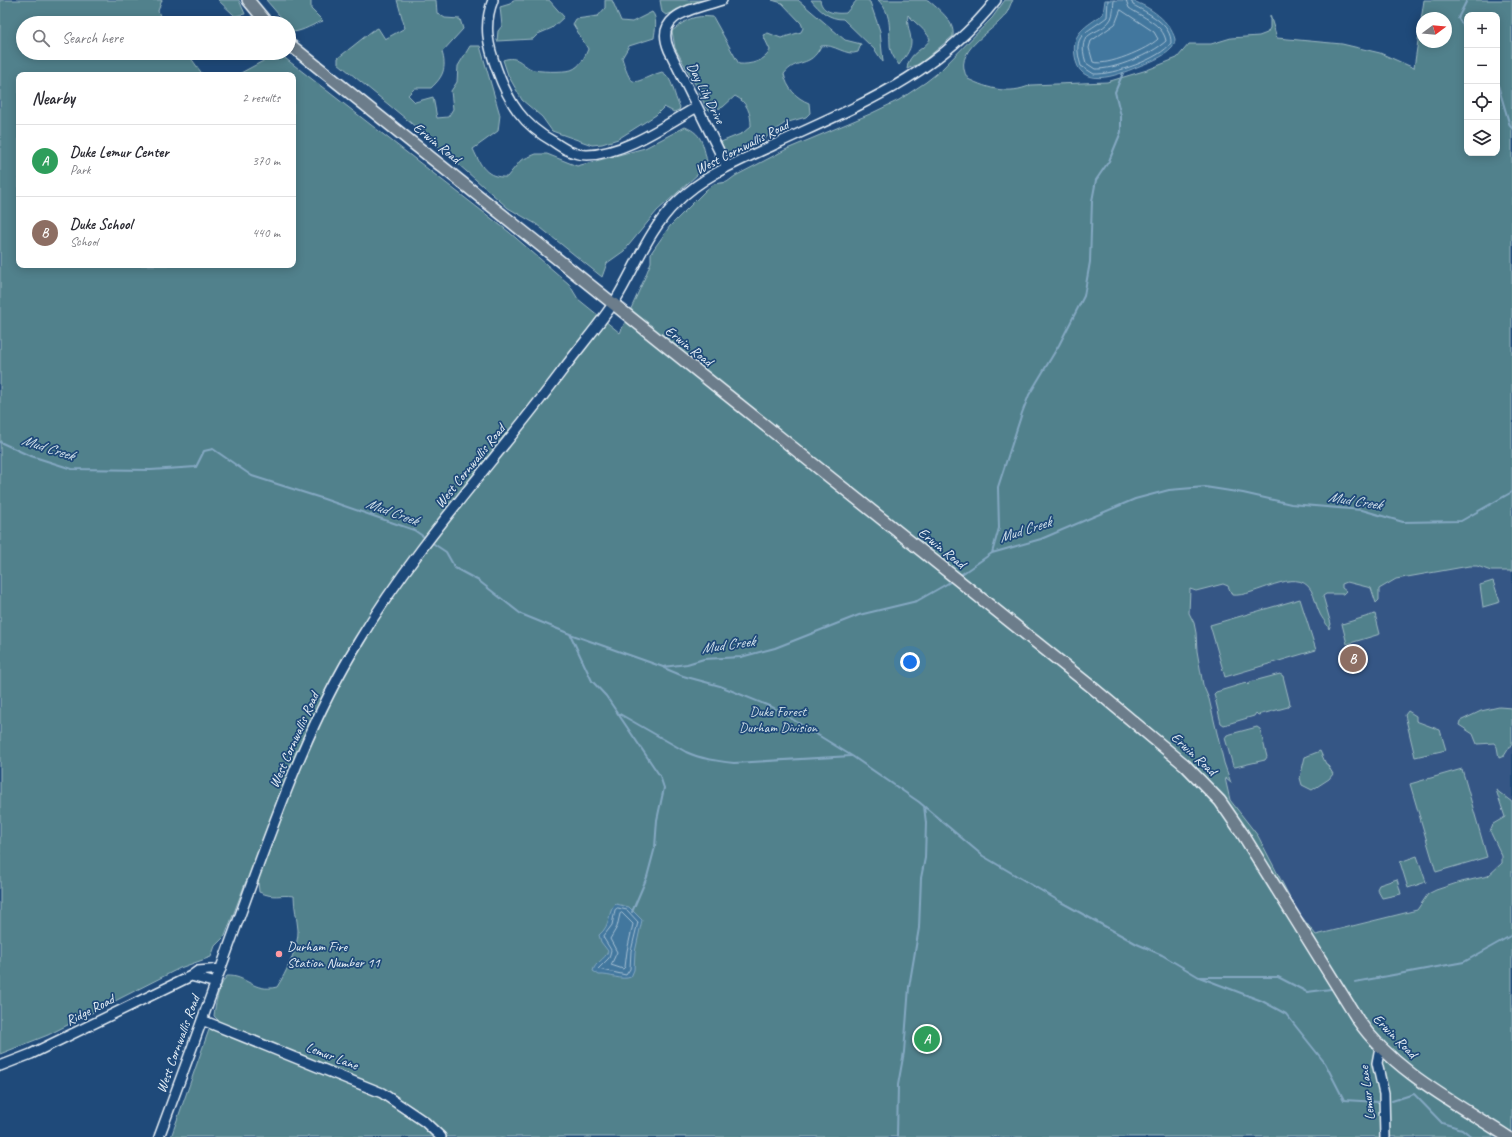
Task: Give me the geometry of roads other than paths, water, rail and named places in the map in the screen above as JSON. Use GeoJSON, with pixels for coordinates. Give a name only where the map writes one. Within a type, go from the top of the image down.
{"type":"FeatureCollection","features":[{"type":"Feature","properties":{"kind":"main road"},"geometry":{"type":"LineString","coordinates":[[248,0],[261,16]]}},
{"type":"Feature","properties":{"kind":"main road","name":"Erwin Road"},"geometry":{"type":"LineString","coordinates":[[296,50],[1166,748],[1212,792],[1240,829],[1358,1020],[1380,1047],[1410,1072],[1508,1137]]}},
{"type":"Feature","properties":{"kind":"street"},"geometry":{"type":"LineString","coordinates":[[494,0],[488,16],[487,36],[493,59],[506,94],[515,109],[529,124],[565,149],[586,155],[615,150],[698,107]]}},
{"type":"Feature","properties":{"kind":"street","name":"Day Lily Drive"},"geometry":{"type":"LineString","coordinates":[[722,0],[677,16],[669,21],[665,30],[667,45],[727,167]]}},
{"type":"Feature","properties":{"kind":"street","name":"West Cornwallis Road"},"geometry":{"type":"LineString","coordinates":[[159,1137],[280,808],[313,730],[358,642],[400,578],[424,546],[545,394],[613,304],[642,247],[668,211],[698,185],[727,167],[876,98],[906,80],[950,48],[968,31],[996,0]]}},
{"type":"Feature","properties":{"kind":"street","name":"Ridge Road"},"geometry":{"type":"LineString","coordinates":[[0,1066],[31,1054],[191,976],[198,970],[221,969]]}},
{"type":"Feature","properties":{"kind":"street"},"geometry":{"type":"LineString","coordinates":[[191,976],[216,983]]}},
{"type":"Feature","properties":{"kind":"street","name":"Lemur Lane"},"geometry":{"type":"LineString","coordinates":[[202,1020],[377,1090],[400,1104],[442,1137]]}},
{"type":"Feature","properties":{"kind":"street","name":"Lemur Lane"},"geometry":{"type":"LineString","coordinates":[[1380,1047],[1377,1063],[1384,1094],[1386,1137]]}},
{"type":"Feature","properties":{"kind":"water"},"geometry":{"type":"Polygon","coordinates":[[[1105,0],[1133,1],[1152,11],[1169,26],[1175,39],[1172,48],[1156,59],[1119,74],[1100,78],[1091,77],[1083,73],[1078,67],[1075,56],[1075,41],[1081,31],[1103,14],[1105,0]]]}},
{"type":"Feature","properties":{"kind":"water"},"geometry":{"type":"Polygon","coordinates":[[[616,904],[629,907],[642,920],[635,952],[634,970],[631,977],[627,978],[599,975],[593,971],[596,965],[607,954],[608,951],[601,942],[599,935],[606,927],[611,910],[616,904]]]}},
{"type":"Feature","properties":{"kind":"waterway"},"geometry":{"type":"LineString","coordinates":[[1464,27],[1458,18],[1467,0]]}},
{"type":"Feature","properties":{"kind":"waterway"},"geometry":{"type":"LineString","coordinates":[[992,553],[999,528],[998,487],[1022,413],[1029,395],[1059,345],[1084,296],[1090,262],[1092,201],[1096,180],[1109,161],[1121,132],[1121,116],[1115,92],[1123,73]]}},
{"type":"Feature","properties":{"kind":"waterway"},"geometry":{"type":"LineString","coordinates":[[1498,84],[1510,126],[1512,128]]}},
{"type":"Feature","properties":{"kind":"waterway","name":"Mud Creek"},"geometry":{"type":"LineString","coordinates":[[0,442],[28,455],[72,469],[151,470],[196,467],[204,451],[213,449],[252,476],[414,530],[427,539]]}},
{"type":"Feature","properties":{"kind":"waterway","name":"Mud Creek"},"geometry":{"type":"LineString","coordinates":[[959,576],[992,553],[1041,539],[1135,499],[1169,490],[1205,487],[1243,493],[1291,504],[1362,510],[1403,522],[1461,521],[1512,492]]}},
{"type":"Feature","properties":{"kind":"waterway","name":"Mud Creek"},"geometry":{"type":"LineString","coordinates":[[431,542],[446,552],[455,568],[479,581],[521,614],[570,634],[663,667],[687,664],[704,659],[741,657],[775,648],[859,615],[917,601],[952,581]]}},
{"type":"Feature","properties":{"kind":"waterway"},"geometry":{"type":"LineString","coordinates":[[570,634],[592,681],[606,696],[660,776],[664,788],[657,820],[655,847],[647,877],[632,912]]}},
{"type":"Feature","properties":{"kind":"waterway"},"geometry":{"type":"LineString","coordinates":[[664,668],[683,676],[720,686],[774,708],[852,756],[919,802],[983,856],[1059,901],[1137,944],[1162,955],[1199,977],[1262,1001],[1286,1014],[1325,1063],[1344,1100],[1378,1102]]}},
{"type":"Feature","properties":{"kind":"waterway"},"geometry":{"type":"LineString","coordinates":[[618,713],[686,752],[709,759],[734,763],[851,756]]}},
{"type":"Feature","properties":{"kind":"waterway"},"geometry":{"type":"LineString","coordinates":[[897,1137],[898,1085],[904,1052],[909,987],[919,928],[921,878],[925,858],[926,823],[924,806]]}},
{"type":"Feature","properties":{"kind":"waterway"},"geometry":{"type":"LineString","coordinates":[[1355,982],[1464,962],[1512,935]]}},
{"type":"Feature","properties":{"kind":"waterway"},"geometry":{"type":"LineString","coordinates":[[1200,977],[1278,977],[1307,992],[1331,989]]}},
{"type":"Feature","properties":{"kind":"waterway"},"geometry":{"type":"LineString","coordinates":[[1392,1101],[1414,1094],[1442,1123],[1462,1129],[1472,1137]]}},
{"type":"Feature","properties":{"kind":"place","name":"Duke School"},"geometry":{"type":"Point","coordinates":[1353,659]}},
{"type":"Feature","properties":{"kind":"place","name":"Durham Fire Station Number 11"},"geometry":{"type":"Point","coordinates":[279,954]}},
{"type":"Feature","properties":{"kind":"place","name":"Duke Lemur Center"},"geometry":{"type":"Point","coordinates":[927,1039]}},
{"type":"Feature","properties":{"kind":"park label","name":"Duke Forest Durham Division"},"geometry":{"type":"Point","coordinates":[778,720]}}]}
